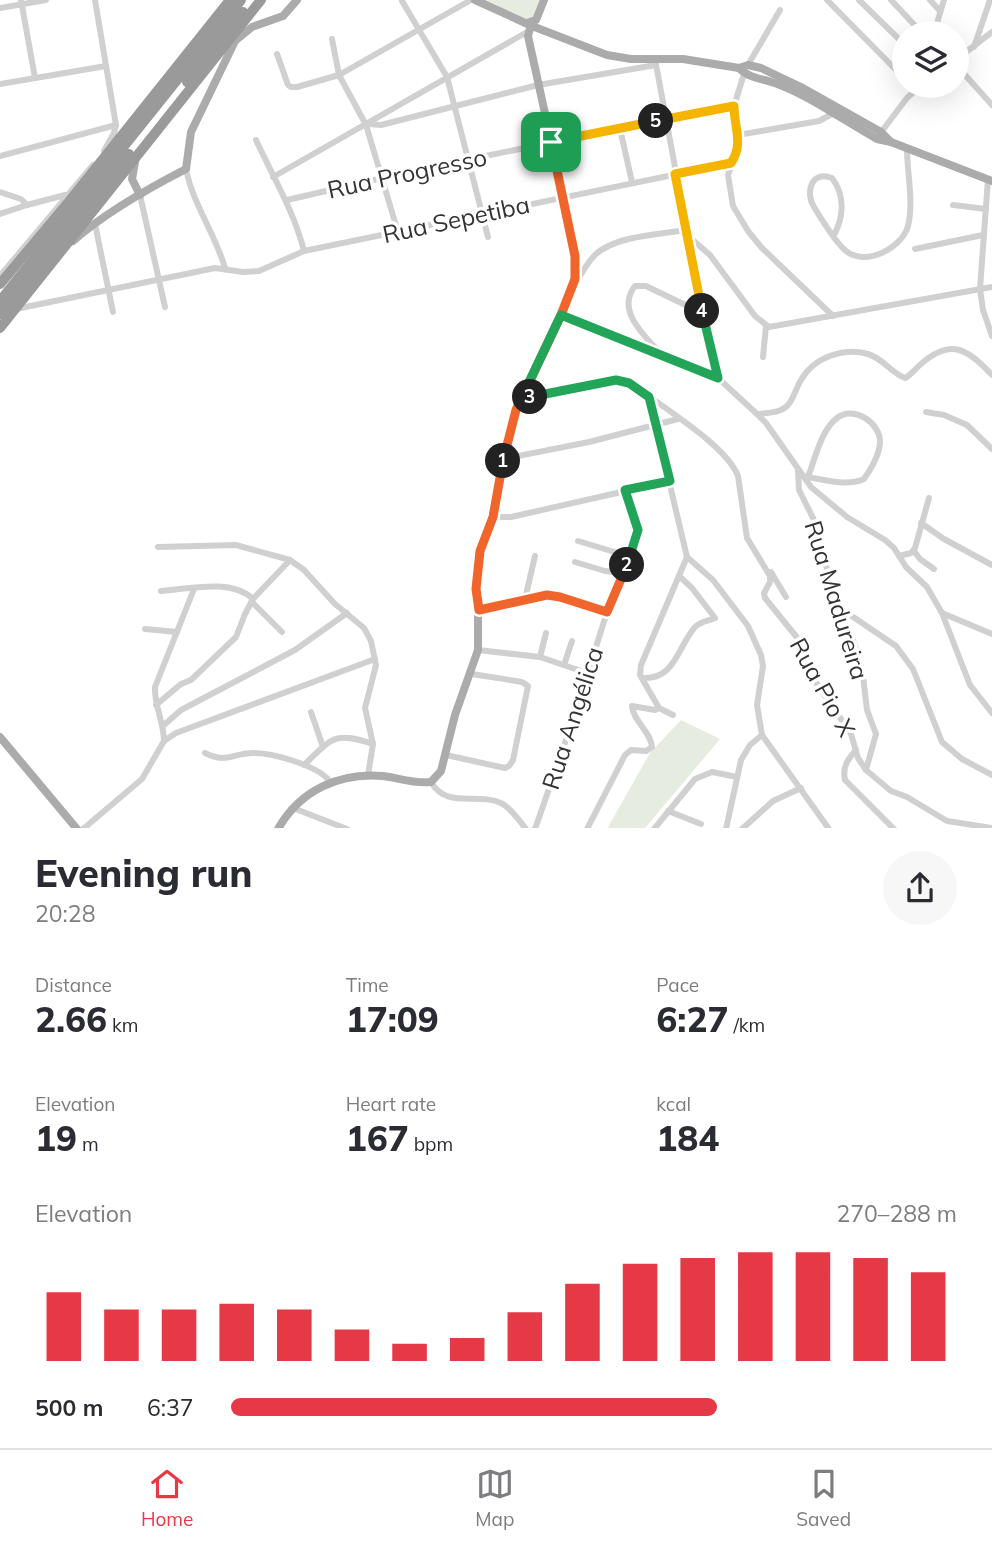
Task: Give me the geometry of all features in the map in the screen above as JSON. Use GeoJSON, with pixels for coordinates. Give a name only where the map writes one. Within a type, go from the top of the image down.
{"type":"FeatureCollection","features":[{"type":"Feature","properties":{"kind":"highway"},"geometry":{"type":"LineString","coordinates":[[0,284],[230,0]]}},
{"type":"Feature","properties":{"kind":"highway"},"geometry":{"type":"LineString","coordinates":[[0,301],[241,0]]}},
{"type":"Feature","properties":{"kind":"highway"},"geometry":{"type":"LineString","coordinates":[[0,314],[252,0]]}},
{"type":"Feature","properties":{"kind":"highway"},"geometry":{"type":"LineString","coordinates":[[26,293],[261,0]]}},
{"type":"Feature","properties":{"kind":"highway"},"geometry":{"type":"LineString","coordinates":[[0,328],[85,209]]}},
{"type":"Feature","properties":{"kind":"main road"},"geometry":{"type":"LineString","coordinates":[[59,254],[95,224],[157,184],[186,169],[191,132],[235,41],[252,27],[283,16],[297,0]]}},
{"type":"Feature","properties":{"kind":"main road"},"geometry":{"type":"LineString","coordinates":[[528,27],[540,14],[544,0]]}},
{"type":"Feature","properties":{"kind":"main road"},"geometry":{"type":"LineString","coordinates":[[473,1],[528,27],[546,31],[607,55],[655,62],[701,61],[744,69],[842,110],[891,142],[990,180]]}},
{"type":"Feature","properties":{"kind":"main road"},"geometry":{"type":"LineString","coordinates":[[540,14],[546,31]]}},
{"type":"Feature","properties":{"kind":"main road"},"geometry":{"type":"LineString","coordinates":[[278,828],[293,808],[313,790],[330,782],[368,775],[415,783],[431,782],[441,771],[455,715],[472,674],[478,650],[477,578],[483,540],[493,517],[511,425],[575,279],[575,256],[528,27]]}},
{"type":"Feature","properties":{"kind":"main road"},"geometry":{"type":"LineString","coordinates":[[799,90],[832,114],[879,135]]}},
{"type":"Feature","properties":{"kind":"main road"},"geometry":{"type":"LineString","coordinates":[[832,114],[842,110]]}},
{"type":"Feature","properties":{"kind":"main road"},"geometry":{"type":"LineString","coordinates":[[140,195],[132,179],[132,169],[144,146]]}},
{"type":"Feature","properties":{"kind":"main road"},"geometry":{"type":"LineString","coordinates":[[132,179],[142,184],[157,184]]}},
{"type":"Feature","properties":{"kind":"main road"},"geometry":{"type":"LineString","coordinates":[[0,737],[77,828]]}},
{"type":"Feature","properties":{"kind":"street"},"geometry":{"type":"LineString","coordinates":[[0,8],[21,2],[46,0]]}},
{"type":"Feature","properties":{"kind":"street"},"geometry":{"type":"LineString","coordinates":[[0,276],[109,144],[116,125],[95,0]]}},
{"type":"Feature","properties":{"kind":"street"},"geometry":{"type":"LineString","coordinates":[[827,0],[892,66]]}},
{"type":"Feature","properties":{"kind":"street"},"geometry":{"type":"LineString","coordinates":[[859,0],[892,32]]}},
{"type":"Feature","properties":{"kind":"street"},"geometry":{"type":"LineString","coordinates":[[891,0],[911,21]]}},
{"type":"Feature","properties":{"kind":"street"},"geometry":{"type":"LineString","coordinates":[[930,0],[940,11]]}},
{"type":"Feature","properties":{"kind":"street"},"geometry":{"type":"LineString","coordinates":[[937,21],[944,0]]}},
{"type":"Feature","properties":{"kind":"street"},"geometry":{"type":"LineString","coordinates":[[974,47],[990,0]]}},
{"type":"Feature","properties":{"kind":"street"},"geometry":{"type":"LineString","coordinates":[[402,1],[446,77],[488,237]]}},
{"type":"Feature","properties":{"kind":"street"},"geometry":{"type":"LineString","coordinates":[[277,54],[288,85],[297,87],[338,75],[473,1]]}},
{"type":"Feature","properties":{"kind":"street"},"geometry":{"type":"LineString","coordinates":[[21,2],[35,78]]}},
{"type":"Feature","properties":{"kind":"street"},"geometry":{"type":"LineString","coordinates":[[780,10],[744,69],[734,106],[738,135],[737,152],[728,175],[729,190],[741,221],[767,253],[833,316]]}},
{"type":"Feature","properties":{"kind":"street"},"geometry":{"type":"LineString","coordinates":[[273,177],[528,27]]}},
{"type":"Feature","properties":{"kind":"street"},"geometry":{"type":"LineString","coordinates":[[969,51],[992,32]]}},
{"type":"Feature","properties":{"kind":"street"},"geometry":{"type":"LineString","coordinates":[[332,39],[338,75],[367,124],[398,232]]}},
{"type":"Feature","properties":{"kind":"street"},"geometry":{"type":"LineString","coordinates":[[367,124],[381,125],[538,85],[655,62],[702,313],[718,378]]}},
{"type":"Feature","properties":{"kind":"street"},"geometry":{"type":"LineString","coordinates":[[0,84],[106,66]]}},
{"type":"Feature","properties":{"kind":"street"},"geometry":{"type":"LineString","coordinates":[[969,75],[992,105]]}},
{"type":"Feature","properties":{"kind":"street"},"geometry":{"type":"LineString","coordinates":[[879,135],[908,98]]}},
{"type":"Feature","properties":{"kind":"street","name":"Rua Progresso"},"geometry":{"type":"LineString","coordinates":[[287,200],[551,142],[734,106]]}},
{"type":"Feature","properties":{"kind":"street"},"geometry":{"type":"LineString","coordinates":[[738,135],[819,121],[832,114]]}},
{"type":"Feature","properties":{"kind":"street"},"geometry":{"type":"LineString","coordinates":[[0,156],[116,125]]}},
{"type":"Feature","properties":{"kind":"street"},"geometry":{"type":"LineString","coordinates":[[620,129],[632,182]]}},
{"type":"Feature","properties":{"kind":"street"},"geometry":{"type":"LineString","coordinates":[[256,140],[287,200],[304,251]]}},
{"type":"Feature","properties":{"kind":"street"},"geometry":{"type":"LineString","coordinates":[[834,235],[841,220],[839,189],[832,178],[821,176],[816,178],[810,187],[810,200],[834,235],[845,250],[858,256],[888,250],[905,234],[909,216],[907,149]]}},
{"type":"Feature","properties":{"kind":"street","name":"Rua Sepetiba"},"geometry":{"type":"LineString","coordinates":[[15,310],[225,268],[243,272],[259,271],[304,251],[731,163]]}},
{"type":"Feature","properties":{"kind":"street"},"geometry":{"type":"LineString","coordinates":[[186,169],[197,207],[225,268]]}},
{"type":"Feature","properties":{"kind":"street"},"geometry":{"type":"LineString","coordinates":[[990,180],[980,289],[983,310],[992,336]]}},
{"type":"Feature","properties":{"kind":"street"},"geometry":{"type":"LineString","coordinates":[[0,192],[21,199],[27,205]]}},
{"type":"Feature","properties":{"kind":"street"},"geometry":{"type":"LineString","coordinates":[[0,214],[66,195]]}},
{"type":"Feature","properties":{"kind":"street"},"geometry":{"type":"LineString","coordinates":[[140,195],[166,307]]}},
{"type":"Feature","properties":{"kind":"street"},"geometry":{"type":"LineString","coordinates":[[953,205],[986,209]]}},
{"type":"Feature","properties":{"kind":"street"},"geometry":{"type":"LineString","coordinates":[[95,224],[113,313]]}},
{"type":"Feature","properties":{"kind":"street"},"geometry":{"type":"LineString","coordinates":[[571,292],[586,265],[602,249],[628,240],[686,232]]}},
{"type":"Feature","properties":{"kind":"street"},"geometry":{"type":"LineString","coordinates":[[686,232],[710,255],[755,316],[766,326],[777,327],[992,287]]}},
{"type":"Feature","properties":{"kind":"street"},"geometry":{"type":"LineString","coordinates":[[915,249],[983,235]]}},
{"type":"Feature","properties":{"kind":"street"},"geometry":{"type":"LineString","coordinates":[[664,357],[632,318],[628,301],[632,290],[640,285],[646,286],[702,313]]}},
{"type":"Feature","properties":{"kind":"street"},"geometry":{"type":"LineString","coordinates":[[561,315],[718,378],[757,414],[802,475],[829,504],[885,540],[906,567],[927,587],[942,613],[970,685],[992,713]]}},
{"type":"Feature","properties":{"kind":"street"},"geometry":{"type":"LineString","coordinates":[[763,357],[766,326]]}},
{"type":"Feature","properties":{"kind":"street"},"geometry":{"type":"LineString","coordinates":[[757,414],[769,413],[787,406],[806,372],[823,359],[846,352],[858,352],[878,358],[905,378],[933,355],[956,349],[975,356],[992,374]]}},
{"type":"Feature","properties":{"kind":"street","name":"Rua Pio X"},"geometry":{"type":"LineString","coordinates":[[522,397],[536,397],[616,380],[629,383],[720,451],[735,467],[740,485],[745,530],[751,546],[771,579],[764,593],[766,600],[799,640],[809,672],[852,734],[856,750]]}},
{"type":"Feature","properties":{"kind":"street"},"geometry":{"type":"LineString","coordinates":[[649,397],[687,557],[640,665],[642,678],[659,708],[673,715]]}},
{"type":"Feature","properties":{"kind":"street"},"geometry":{"type":"LineString","coordinates":[[926,412],[944,415],[967,425],[992,449]]}},
{"type":"Feature","properties":{"kind":"street"},"geometry":{"type":"LineString","coordinates":[[845,414],[858,414],[873,426],[878,434],[880,444],[876,458],[864,479],[854,482],[802,475],[837,418],[845,414]]}},
{"type":"Feature","properties":{"kind":"street"},"geometry":{"type":"LineString","coordinates":[[503,459],[589,442],[678,419]]}},
{"type":"Feature","properties":{"kind":"street","name":"Rua Madureira"},"geometry":{"type":"LineString","coordinates":[[802,475],[799,490],[818,533],[837,606],[860,660],[867,710],[876,734],[866,770]]}},
{"type":"Feature","properties":{"kind":"street"},"geometry":{"type":"LineString","coordinates":[[493,517],[511,517],[670,481]]}},
{"type":"Feature","properties":{"kind":"street","name":"Rua Angélica"},"geometry":{"type":"LineString","coordinates":[[535,828],[607,612],[631,557],[638,530],[625,490]]}},
{"type":"Feature","properties":{"kind":"street"},"geometry":{"type":"LineString","coordinates":[[929,498],[914,551],[919,559],[934,569]]}},
{"type":"Feature","properties":{"kind":"street"},"geometry":{"type":"LineString","coordinates":[[920,523],[992,565]]}},
{"type":"Feature","properties":{"kind":"street"},"geometry":{"type":"LineString","coordinates":[[578,541],[631,557]]}},
{"type":"Feature","properties":{"kind":"street"},"geometry":{"type":"LineString","coordinates":[[158,547],[236,545],[290,560],[335,604],[359,622],[368,634],[376,671],[365,708],[373,744],[368,775]]}},
{"type":"Feature","properties":{"kind":"street"},"geometry":{"type":"LineString","coordinates":[[899,556],[914,551]]}},
{"type":"Feature","properties":{"kind":"street"},"geometry":{"type":"LineString","coordinates":[[525,599],[535,556]]}},
{"type":"Feature","properties":{"kind":"street"},"geometry":{"type":"LineString","coordinates":[[687,557],[704,571],[748,626],[763,666],[757,705],[762,735],[829,828]]}},
{"type":"Feature","properties":{"kind":"street"},"geometry":{"type":"LineString","coordinates":[[156,705],[180,684],[191,680],[236,637],[253,601],[290,560]]}},
{"type":"Feature","properties":{"kind":"street"},"geometry":{"type":"LineString","coordinates":[[575,562],[605,571],[624,573]]}},
{"type":"Feature","properties":{"kind":"street"},"geometry":{"type":"LineString","coordinates":[[764,567],[771,572],[786,597]]}},
{"type":"Feature","properties":{"kind":"street"},"geometry":{"type":"LineString","coordinates":[[642,678],[653,678],[666,672],[696,627],[715,618],[679,576]]}},
{"type":"Feature","properties":{"kind":"street"},"geometry":{"type":"LineString","coordinates":[[164,741],[164,725],[155,697],[158,680],[194,589]]}},
{"type":"Feature","properties":{"kind":"street"},"geometry":{"type":"LineString","coordinates":[[161,591],[234,589],[248,594],[282,632]]}},
{"type":"Feature","properties":{"kind":"street"},"geometry":{"type":"LineString","coordinates":[[479,610],[554,595],[607,612]]}},
{"type":"Feature","properties":{"kind":"street"},"geometry":{"type":"LineString","coordinates":[[837,606],[896,646],[913,669],[942,742],[962,759],[992,775]]}},
{"type":"Feature","properties":{"kind":"street"},"geometry":{"type":"LineString","coordinates":[[164,725],[181,710],[295,650],[347,613]]}},
{"type":"Feature","properties":{"kind":"street"},"geometry":{"type":"LineString","coordinates":[[942,613],[992,634]]}},
{"type":"Feature","properties":{"kind":"street"},"geometry":{"type":"LineString","coordinates":[[145,629],[177,632]]}},
{"type":"Feature","properties":{"kind":"street"},"geometry":{"type":"LineString","coordinates":[[540,657],[546,633]]}},
{"type":"Feature","properties":{"kind":"street"},"geometry":{"type":"LineString","coordinates":[[564,665],[572,641]]}},
{"type":"Feature","properties":{"kind":"street"},"geometry":{"type":"LineString","coordinates":[[478,650],[540,657],[587,673]]}},
{"type":"Feature","properties":{"kind":"street"},"geometry":{"type":"LineString","coordinates":[[83,828],[142,779],[164,741],[188,727],[375,659]]}},
{"type":"Feature","properties":{"kind":"street"},"geometry":{"type":"LineString","coordinates":[[446,755],[505,768],[513,760],[528,686],[522,682],[472,674]]}},
{"type":"Feature","properties":{"kind":"street"},"geometry":{"type":"LineString","coordinates":[[587,828],[625,755],[631,750],[646,751],[652,747],[651,740],[632,706],[654,710],[659,708]]}},
{"type":"Feature","properties":{"kind":"street"},"geometry":{"type":"LineString","coordinates":[[311,712],[323,747]]}},
{"type":"Feature","properties":{"kind":"street"},"geometry":{"type":"LineString","coordinates":[[726,828],[744,752],[762,735]]}},
{"type":"Feature","properties":{"kind":"street"},"geometry":{"type":"LineString","coordinates":[[304,765],[332,740],[342,736],[373,744]]}},
{"type":"Feature","properties":{"kind":"street"},"geometry":{"type":"LineString","coordinates":[[856,750],[866,770],[891,791],[947,821],[992,828]]}},
{"type":"Feature","properties":{"kind":"street"},"geometry":{"type":"LineString","coordinates":[[856,750],[846,762],[845,780],[894,828]]}},
{"type":"Feature","properties":{"kind":"street"},"geometry":{"type":"LineString","coordinates":[[205,753],[220,760],[263,754],[304,765],[322,773],[330,782]]}},
{"type":"Feature","properties":{"kind":"street"},"geometry":{"type":"LineString","coordinates":[[653,828],[695,779],[704,774],[721,772],[737,776]]}},
{"type":"Feature","properties":{"kind":"street"},"geometry":{"type":"LineString","coordinates":[[431,782],[438,792],[448,798],[483,799],[503,804],[526,828]]}},
{"type":"Feature","properties":{"kind":"street"},"geometry":{"type":"LineString","coordinates":[[743,828],[763,808],[801,788]]}},
{"type":"Feature","properties":{"kind":"street"},"geometry":{"type":"LineString","coordinates":[[293,808],[346,828]]}},
{"type":"Feature","properties":{"kind":"street"},"geometry":{"type":"LineString","coordinates":[[668,811],[701,824]]}},
{"type":"Feature","properties":{"kind":"shaded area"},"geometry":{"type":"Polygon","coordinates":[[[482,0],[542,0],[535,24],[482,0]]]}},
{"type":"Feature","properties":{"kind":"shaded area"},"geometry":{"type":"Polygon","coordinates":[[[681,720],[720,739],[645,828],[608,828],[650,753],[681,720]]]}},
{"type":"Feature","properties":{"kind":"route"},"geometry":{"type":"LineString","coordinates":[[551,142],[561,197],[573,241],[575,279],[571,292],[516,410],[511,425],[498,499],[480,551],[476,589],[479,610],[541,595],[554,595],[607,612],[638,536],[637,524],[625,490],[670,481],[649,397],[635,386],[616,380],[536,397],[522,397],[561,315],[718,378],[702,313],[675,174],[731,163],[738,146],[734,106],[551,142]]}}]}
